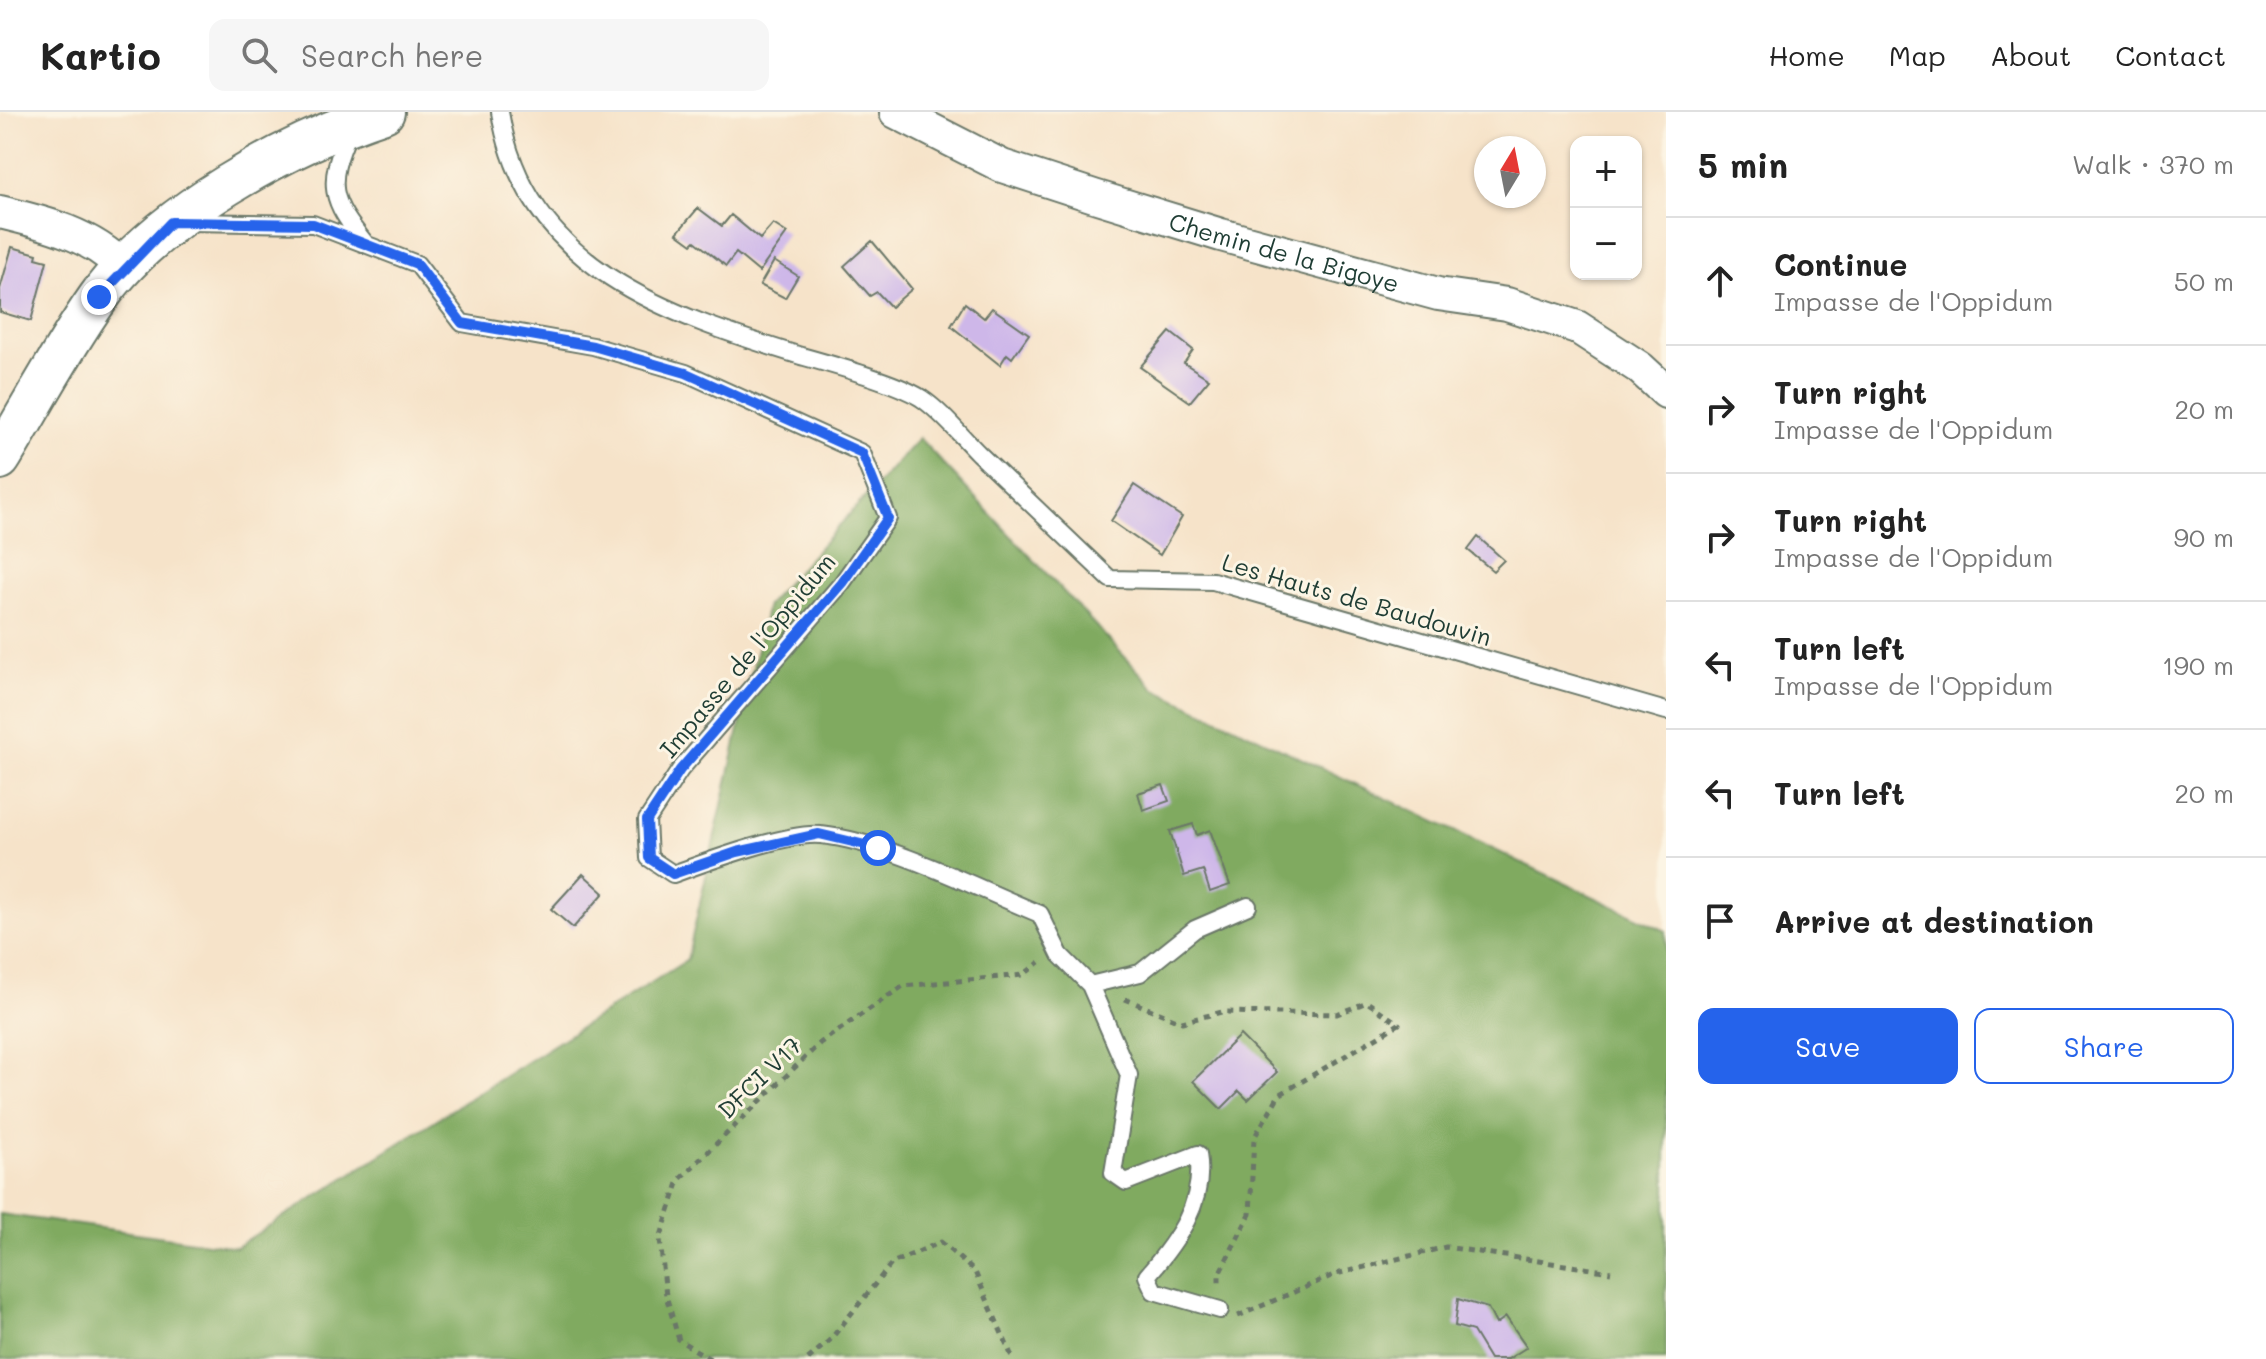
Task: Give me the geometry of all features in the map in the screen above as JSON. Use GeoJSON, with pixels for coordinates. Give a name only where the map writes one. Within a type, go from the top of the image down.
{"type":"FeatureCollection","features":[{"type":"Feature","properties":{"kind":"street","name":"Chemin de la Bigoye"},"geometry":{"type":"LineString","coordinates":[[896,112],[1002,166],[1068,187],[1221,235],[1438,294],[1507,304],[1577,327],[1640,368],[1666,392]]}},
{"type":"Feature","properties":{"kind":"street"},"geometry":{"type":"LineString","coordinates":[[0,459],[99,297],[171,222],[327,130],[369,117]]}},
{"type":"Feature","properties":{"kind":"street"},"geometry":{"type":"LineString","coordinates":[[0,212],[54,224],[106,250],[124,268]]}},
{"type":"Feature","properties":{"kind":"lane","name":"Les Hauts de Baudouvin"},"geometry":{"type":"LineString","coordinates":[[500,112],[509,152],[526,193],[553,232],[600,272],[711,328],[844,368],[921,398],[1110,579],[1213,581],[1666,711]]}},
{"type":"Feature","properties":{"kind":"lane","name":"Impasse de l'Oppidum"},"geometry":{"type":"LineString","coordinates":[[367,245],[338,210],[334,167],[369,117]]}},
{"type":"Feature","properties":{"kind":"lane","name":"Impasse de l'Oppidum"},"geometry":{"type":"LineString","coordinates":[[171,222],[313,224],[417,264],[462,323],[593,346],[686,373],[862,453],[888,518],[842,583],[680,770],[647,820],[649,858],[673,874],[737,852],[819,834],[878,848],[1040,914],[1060,955],[1090,985]]}},
{"type":"Feature","properties":{"kind":"lane"},"geometry":{"type":"LineString","coordinates":[[1220,1310],[1154,1291],[1147,1276],[1170,1249],[1193,1210],[1202,1175],[1198,1154],[1126,1182],[1113,1173],[1129,1075],[1090,985],[1140,973],[1195,929],[1248,906]]}},
{"type":"Feature","properties":{"kind":"path","name":"DFCI V17"},"geometry":{"type":"LineString","coordinates":[[710,1359],[679,1340],[666,1296],[660,1239],[679,1180],[820,1043],[903,986],[1023,975],[1041,961],[1060,955]]}},
{"type":"Feature","properties":{"kind":"path"},"geometry":{"type":"LineString","coordinates":[[1090,985],[1182,1022],[1222,1012],[1337,1014],[1367,1002],[1399,1024],[1279,1095],[1254,1138],[1250,1214],[1219,1274],[1220,1310],[1240,1317],[1336,1274],[1446,1247],[1611,1272]]}},
{"type":"Feature","properties":{"kind":"path"},"geometry":{"type":"LineString","coordinates":[[808,1359],[830,1340],[892,1263],[941,1242],[975,1272],[1013,1359]]}},
{"type":"Feature","properties":{"kind":"green space"},"geometry":{"type":"Polygon","coordinates":[[[919,438],[1155,689],[1666,931],[1666,1359],[0,1359],[0,1214],[236,1247],[687,960],[767,605],[919,438]]]}},
{"type":"Feature","properties":{"kind":"building"},"geometry":{"type":"Polygon","coordinates":[[[698,208],[722,226],[731,215],[760,239],[773,224],[787,233],[759,272],[736,253],[726,266],[695,241],[692,244],[677,233],[698,208]]]}},
{"type":"Feature","properties":{"kind":"building"},"geometry":{"type":"Polygon","coordinates":[[[872,241],[912,289],[891,307],[877,292],[870,296],[844,266],[872,241]]]}},
{"type":"Feature","properties":{"kind":"building"},"geometry":{"type":"Polygon","coordinates":[[[12,247],[37,254],[36,258],[47,261],[31,321],[0,312],[0,289],[12,247]]]}},
{"type":"Feature","properties":{"kind":"building"},"geometry":{"type":"Polygon","coordinates":[[[774,261],[798,276],[785,298],[760,285],[774,261]]]}},
{"type":"Feature","properties":{"kind":"building"},"geometry":{"type":"Polygon","coordinates":[[[965,303],[984,318],[992,308],[1029,334],[1012,358],[1007,354],[1000,365],[951,326],[965,303]]]}},
{"type":"Feature","properties":{"kind":"building"},"geometry":{"type":"Polygon","coordinates":[[[1170,332],[1193,350],[1184,363],[1209,379],[1190,402],[1140,367],[1170,332]]]}},
{"type":"Feature","properties":{"kind":"building"},"geometry":{"type":"Polygon","coordinates":[[[1134,485],[1182,517],[1160,555],[1111,521],[1134,485]]]}},
{"type":"Feature","properties":{"kind":"building"},"geometry":{"type":"Polygon","coordinates":[[[1478,537],[1504,560],[1493,571],[1468,550],[1478,537]]]}},
{"type":"Feature","properties":{"kind":"building"},"geometry":{"type":"Polygon","coordinates":[[[1163,785],[1169,801],[1143,810],[1138,793],[1163,785]]]}},
{"type":"Feature","properties":{"kind":"building"},"geometry":{"type":"Polygon","coordinates":[[[1193,824],[1197,835],[1210,830],[1230,885],[1210,892],[1203,870],[1184,876],[1170,831],[1193,824]]]}},
{"type":"Feature","properties":{"kind":"building"},"geometry":{"type":"Polygon","coordinates":[[[583,874],[604,893],[573,928],[551,909],[583,874]]]}},
{"type":"Feature","properties":{"kind":"building"},"geometry":{"type":"Polygon","coordinates":[[[1240,1035],[1277,1072],[1248,1100],[1239,1091],[1221,1109],[1193,1081],[1240,1035]]]}},
{"type":"Feature","properties":{"kind":"building"},"geometry":{"type":"Polygon","coordinates":[[[1458,1299],[1488,1308],[1496,1324],[1506,1317],[1527,1347],[1508,1359],[1490,1359],[1473,1331],[1455,1326],[1458,1299]]]}},
{"type":"Feature","properties":{"kind":"route"},"geometry":{"type":"LineString","coordinates":[[99,297],[171,222],[313,224],[417,264],[462,323],[593,346],[686,373],[862,453],[888,518],[842,583],[680,770],[647,820],[649,858],[673,874],[737,852],[819,834],[878,848]]}}]}
